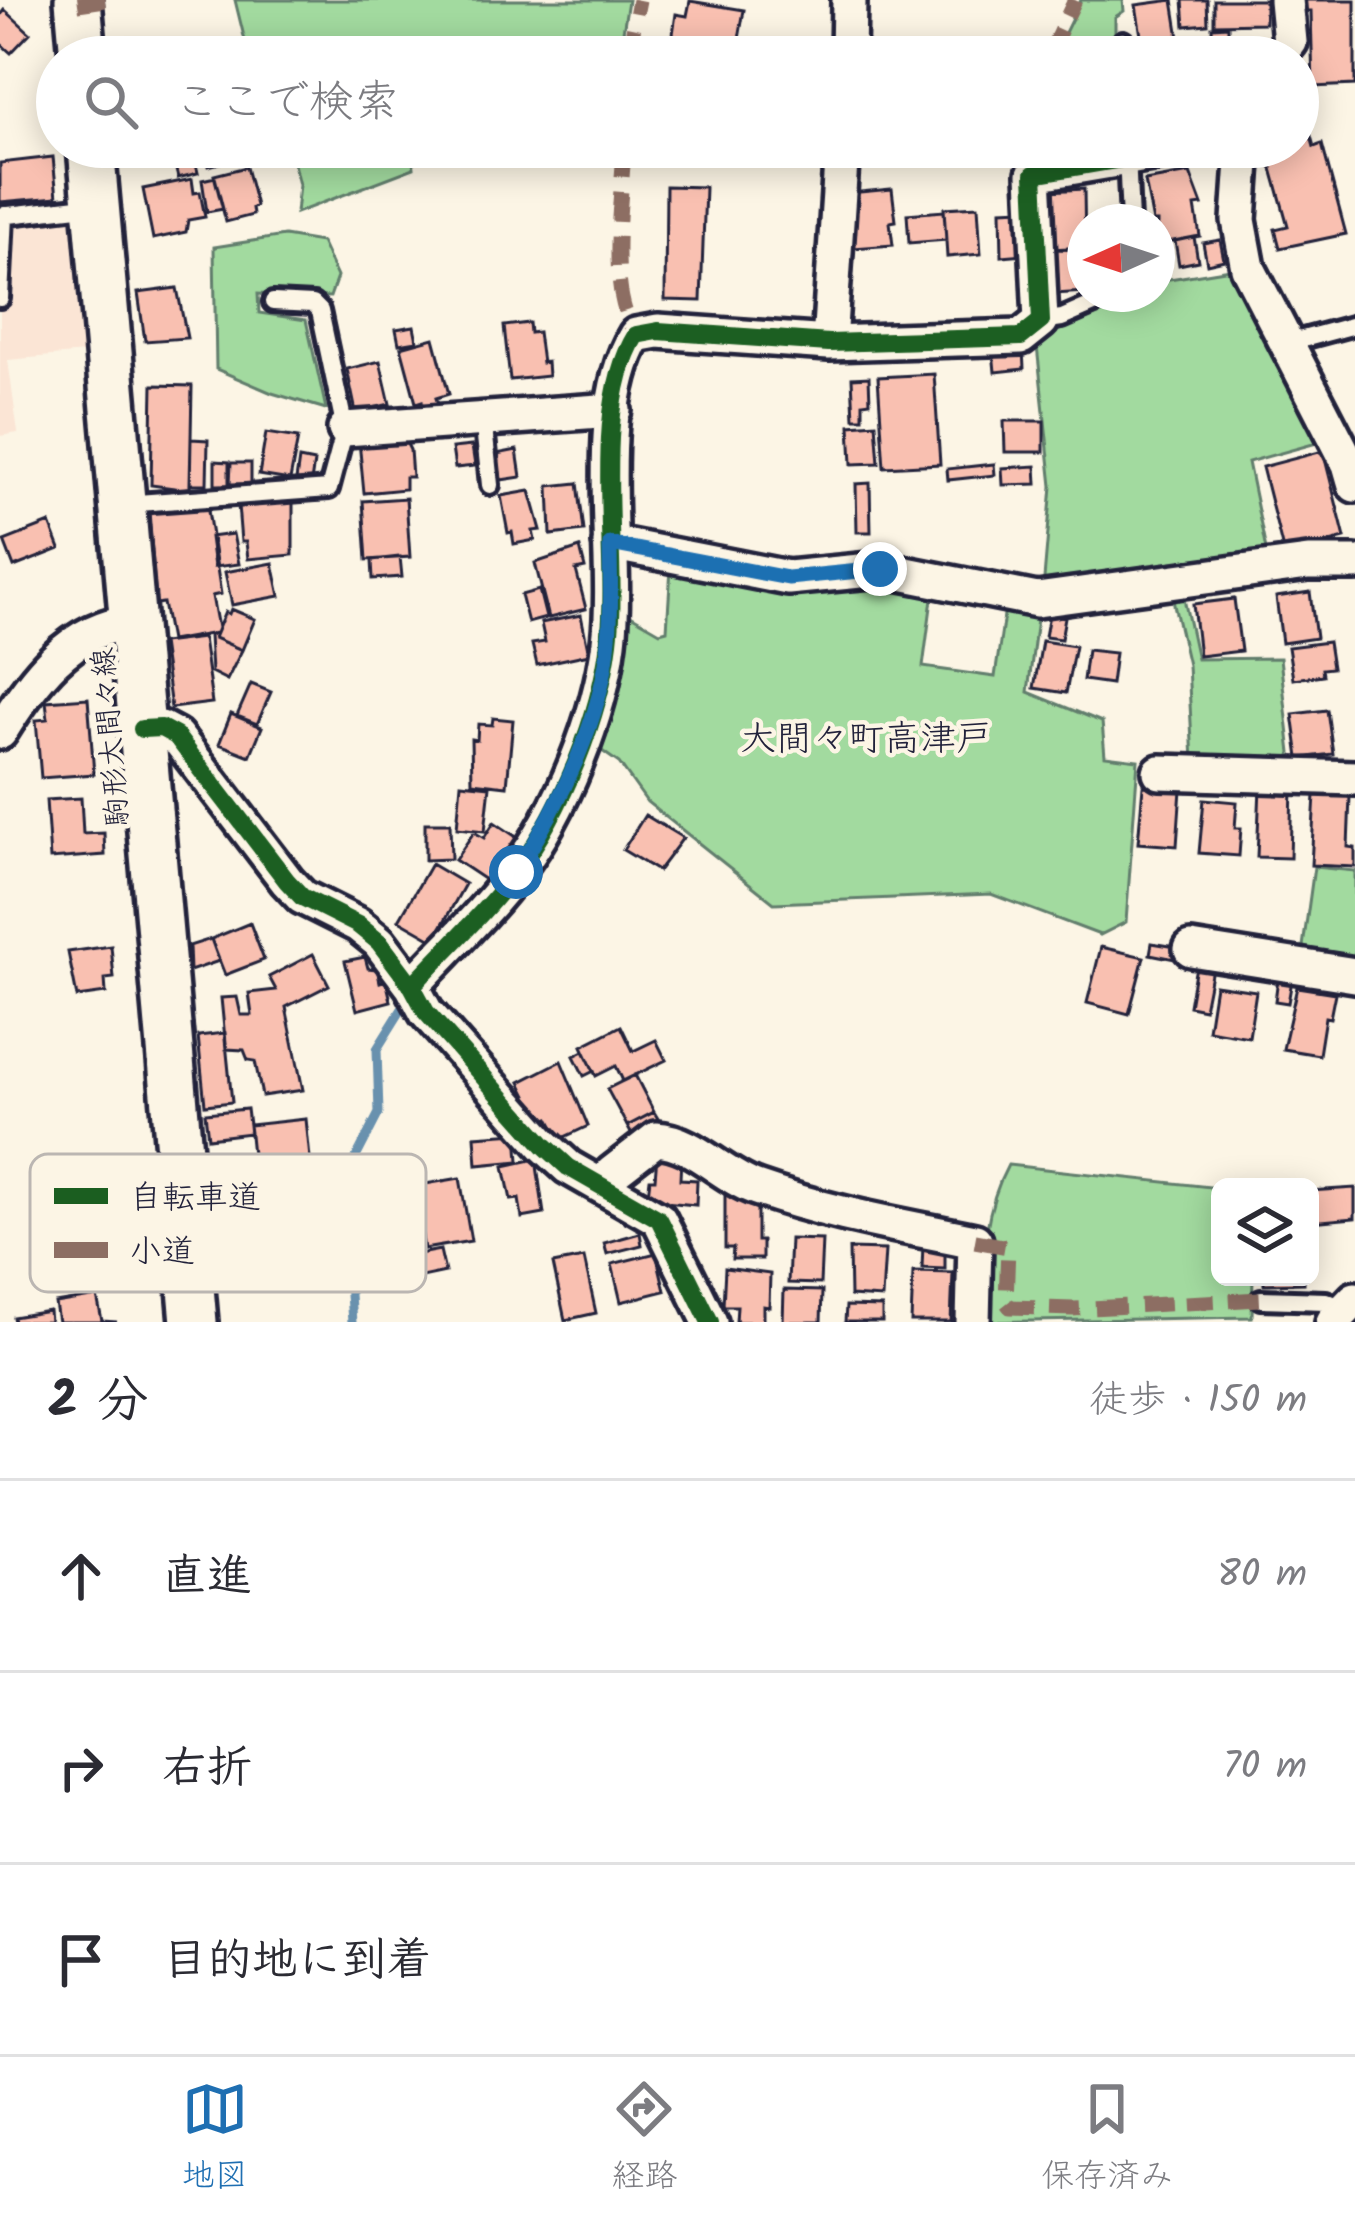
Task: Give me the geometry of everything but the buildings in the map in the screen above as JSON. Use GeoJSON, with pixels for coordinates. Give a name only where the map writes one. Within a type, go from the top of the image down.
{"type":"FeatureCollection","features":[{"type":"Feature","properties":{"kind":"main road"},"geometry":{"type":"LineString","coordinates":[[78,0],[81,36]]}},
{"type":"Feature","properties":{"kind":"main road","name":"駒形大間々線"},"geometry":{"type":"LineString","coordinates":[[93,168],[179,1154]]}},
{"type":"Feature","properties":{"kind":"main road","name":"駒形大間々線"},"geometry":{"type":"LineString","coordinates":[[191,1292],[194,1322]]}},
{"type":"Feature","properties":{"kind":"street"},"geometry":{"type":"LineString","coordinates":[[848,36],[849,0]]}},
{"type":"Feature","properties":{"kind":"street"},"geometry":{"type":"LineString","coordinates":[[1286,0],[1289,36]]}},
{"type":"Feature","properties":{"kind":"street"},"geometry":{"type":"LineString","coordinates":[[829,343],[841,168]]}},
{"type":"Feature","properties":{"kind":"street"},"geometry":{"type":"LineString","coordinates":[[412,986],[516,872],[548,823],[599,691],[609,641],[614,410],[637,334],[829,343],[1021,337],[1041,321],[1034,174],[1059,168]]}},
{"type":"Feature","properties":{"kind":"street"},"geometry":{"type":"LineString","coordinates":[[1242,168],[1239,206],[1248,268],[1349,464],[1355,485]]}},
{"type":"Feature","properties":{"kind":"street"},"geometry":{"type":"LineString","coordinates":[[345,428],[614,410]]}},
{"type":"Feature","properties":{"kind":"street"},"geometry":{"type":"LineString","coordinates":[[610,544],[788,578],[880,569],[1037,600],[1307,563],[1355,565],[1355,596]]}},
{"type":"Feature","properties":{"kind":"street"},"geometry":{"type":"LineString","coordinates":[[0,732],[28,688],[76,640],[98,628],[132,622]]}},
{"type":"Feature","properties":{"kind":"street"},"geometry":{"type":"LineString","coordinates":[[142,729],[161,728],[176,736],[302,897],[358,925],[379,942],[426,1012],[544,1145],[568,1167],[659,1219],[710,1322]]}},
{"type":"Feature","properties":{"kind":"street"},"geometry":{"type":"LineString","coordinates":[[1160,772],[1355,778]]}},
{"type":"Feature","properties":{"kind":"street"},"geometry":{"type":"LineString","coordinates":[[1191,949],[1355,975]]}},
{"type":"Feature","properties":{"kind":"street"},"geometry":{"type":"LineString","coordinates":[[605,1185],[612,1173],[656,1139],[674,1140],[749,1186],[844,1217],[975,1241],[973,1322]]}},
{"type":"Feature","properties":{"kind":"lane"},"geometry":{"type":"LineString","coordinates":[[1128,168],[1129,204]]}},
{"type":"Feature","properties":{"kind":"lane"},"geometry":{"type":"LineString","coordinates":[[0,298],[2,216],[96,205]]}},
{"type":"Feature","properties":{"kind":"lane"},"geometry":{"type":"LineString","coordinates":[[123,504],[329,489],[345,428],[320,311],[313,304],[273,302]]}},
{"type":"Feature","properties":{"kind":"lane"},"geometry":{"type":"LineString","coordinates":[[1041,321],[1076,312]]}},
{"type":"Feature","properties":{"kind":"lane"},"geometry":{"type":"LineString","coordinates":[[1284,344],[1355,325]]}},
{"type":"Feature","properties":{"kind":"lane"},"geometry":{"type":"LineString","coordinates":[[483,416],[490,485]]}},
{"type":"Feature","properties":{"kind":"lane"},"geometry":{"type":"LineString","coordinates":[[1261,1299],[1326,1301],[1344,1310]]}},
{"type":"Feature","properties":{"kind":"shaded area"},"geometry":{"type":"Polygon","coordinates":[[[70,199],[84,353],[8,360],[18,433],[0,436],[0,204],[70,199]]]}},
{"type":"Feature","properties":{"kind":"green space"},"geometry":{"type":"Polygon","coordinates":[[[235,0],[628,0],[622,36],[244,36],[235,0]]]}},
{"type":"Feature","properties":{"kind":"green space"},"geometry":{"type":"Polygon","coordinates":[[[1081,0],[1123,0],[1124,11],[1115,17],[1115,36],[1063,36],[1081,0]]]}},
{"type":"Feature","properties":{"kind":"green space"},"geometry":{"type":"Polygon","coordinates":[[[295,168],[414,168],[296,213],[299,185],[295,168]]]}},
{"type":"Feature","properties":{"kind":"green space"},"geometry":{"type":"Polygon","coordinates":[[[284,236],[321,242],[337,277],[330,297],[258,294],[259,313],[306,320],[326,409],[216,369],[214,247],[284,236]]]}},
{"type":"Feature","properties":{"kind":"green space"},"geometry":{"type":"Polygon","coordinates":[[[1231,269],[1324,441],[1248,462],[1268,560],[1043,590],[1052,486],[1037,346],[1052,333],[1105,312],[1175,312],[1175,278],[1231,269]]]}},
{"type":"Feature","properties":{"kind":"green space"},"geometry":{"type":"Polygon","coordinates":[[[671,568],[835,591],[841,583],[876,576],[933,591],[923,667],[995,677],[1006,601],[1038,610],[1028,692],[1102,722],[1105,756],[1138,760],[1126,922],[1100,935],[991,894],[774,903],[647,802],[619,763],[595,746],[622,610],[660,632],[667,630],[671,568]]]}},
{"type":"Feature","properties":{"kind":"green space"},"geometry":{"type":"Polygon","coordinates":[[[1183,594],[1197,659],[1280,658],[1292,762],[1193,761],[1188,665],[1172,596],[1183,594]]]}},
{"type":"Feature","properties":{"kind":"green space"},"geometry":{"type":"Polygon","coordinates":[[[1314,867],[1355,871],[1355,963],[1302,954],[1314,867]]]}},
{"type":"Feature","properties":{"kind":"green space"},"geometry":{"type":"Polygon","coordinates":[[[1008,1165],[1211,1187],[1211,1286],[1253,1286],[1252,1317],[981,1322],[988,1222],[1008,1165]]]}},
{"type":"Feature","properties":{"kind":"waterway"},"geometry":{"type":"LineString","coordinates":[[358,1154],[379,1113],[377,1049],[405,1004]]}},
{"type":"Feature","properties":{"kind":"waterway"},"geometry":{"type":"LineString","coordinates":[[350,1292],[352,1322]]}},
{"type":"Feature","properties":{"kind":"marked path"},"geometry":{"type":"LineString","coordinates":[[78,4],[105,0]]}},
{"type":"Feature","properties":{"kind":"marked path"},"geometry":{"type":"LineString","coordinates":[[632,36],[639,0]]}},
{"type":"Feature","properties":{"kind":"marked path"},"geometry":{"type":"LineString","coordinates":[[1058,36],[1075,0]]}},
{"type":"Feature","properties":{"kind":"marked path"},"geometry":{"type":"LineString","coordinates":[[623,168],[618,270],[627,316],[636,335]]}},
{"type":"Feature","properties":{"kind":"marked path"},"geometry":{"type":"LineString","coordinates":[[975,1241],[1008,1247],[1006,1302],[1010,1307],[1073,1309],[1261,1299]]}},
{"type":"Feature","properties":{"kind":"cycle path"},"geometry":{"type":"LineString","coordinates":[[412,986],[493,900],[534,846],[564,791],[588,731],[609,642],[614,403],[622,366],[636,335],[658,331],[829,343],[1021,337],[1041,321],[1034,174],[1069,168]]}},
{"type":"Feature","properties":{"kind":"cycle path"},"geometry":{"type":"LineString","coordinates":[[142,729],[161,728],[176,736],[302,897],[358,925],[379,942],[426,1012],[544,1145],[568,1167],[659,1219],[710,1322]]}},
{"type":"Feature","properties":{"kind":"district","name":"大間々町高津戸"},"geometry":{"type":"Point","coordinates":[866,740]}},
{"type":"Feature","properties":{"kind":"route"},"geometry":{"type":"LineString","coordinates":[[516,872],[548,823],[599,691],[609,641],[610,544],[788,578],[880,569]]}}]}
